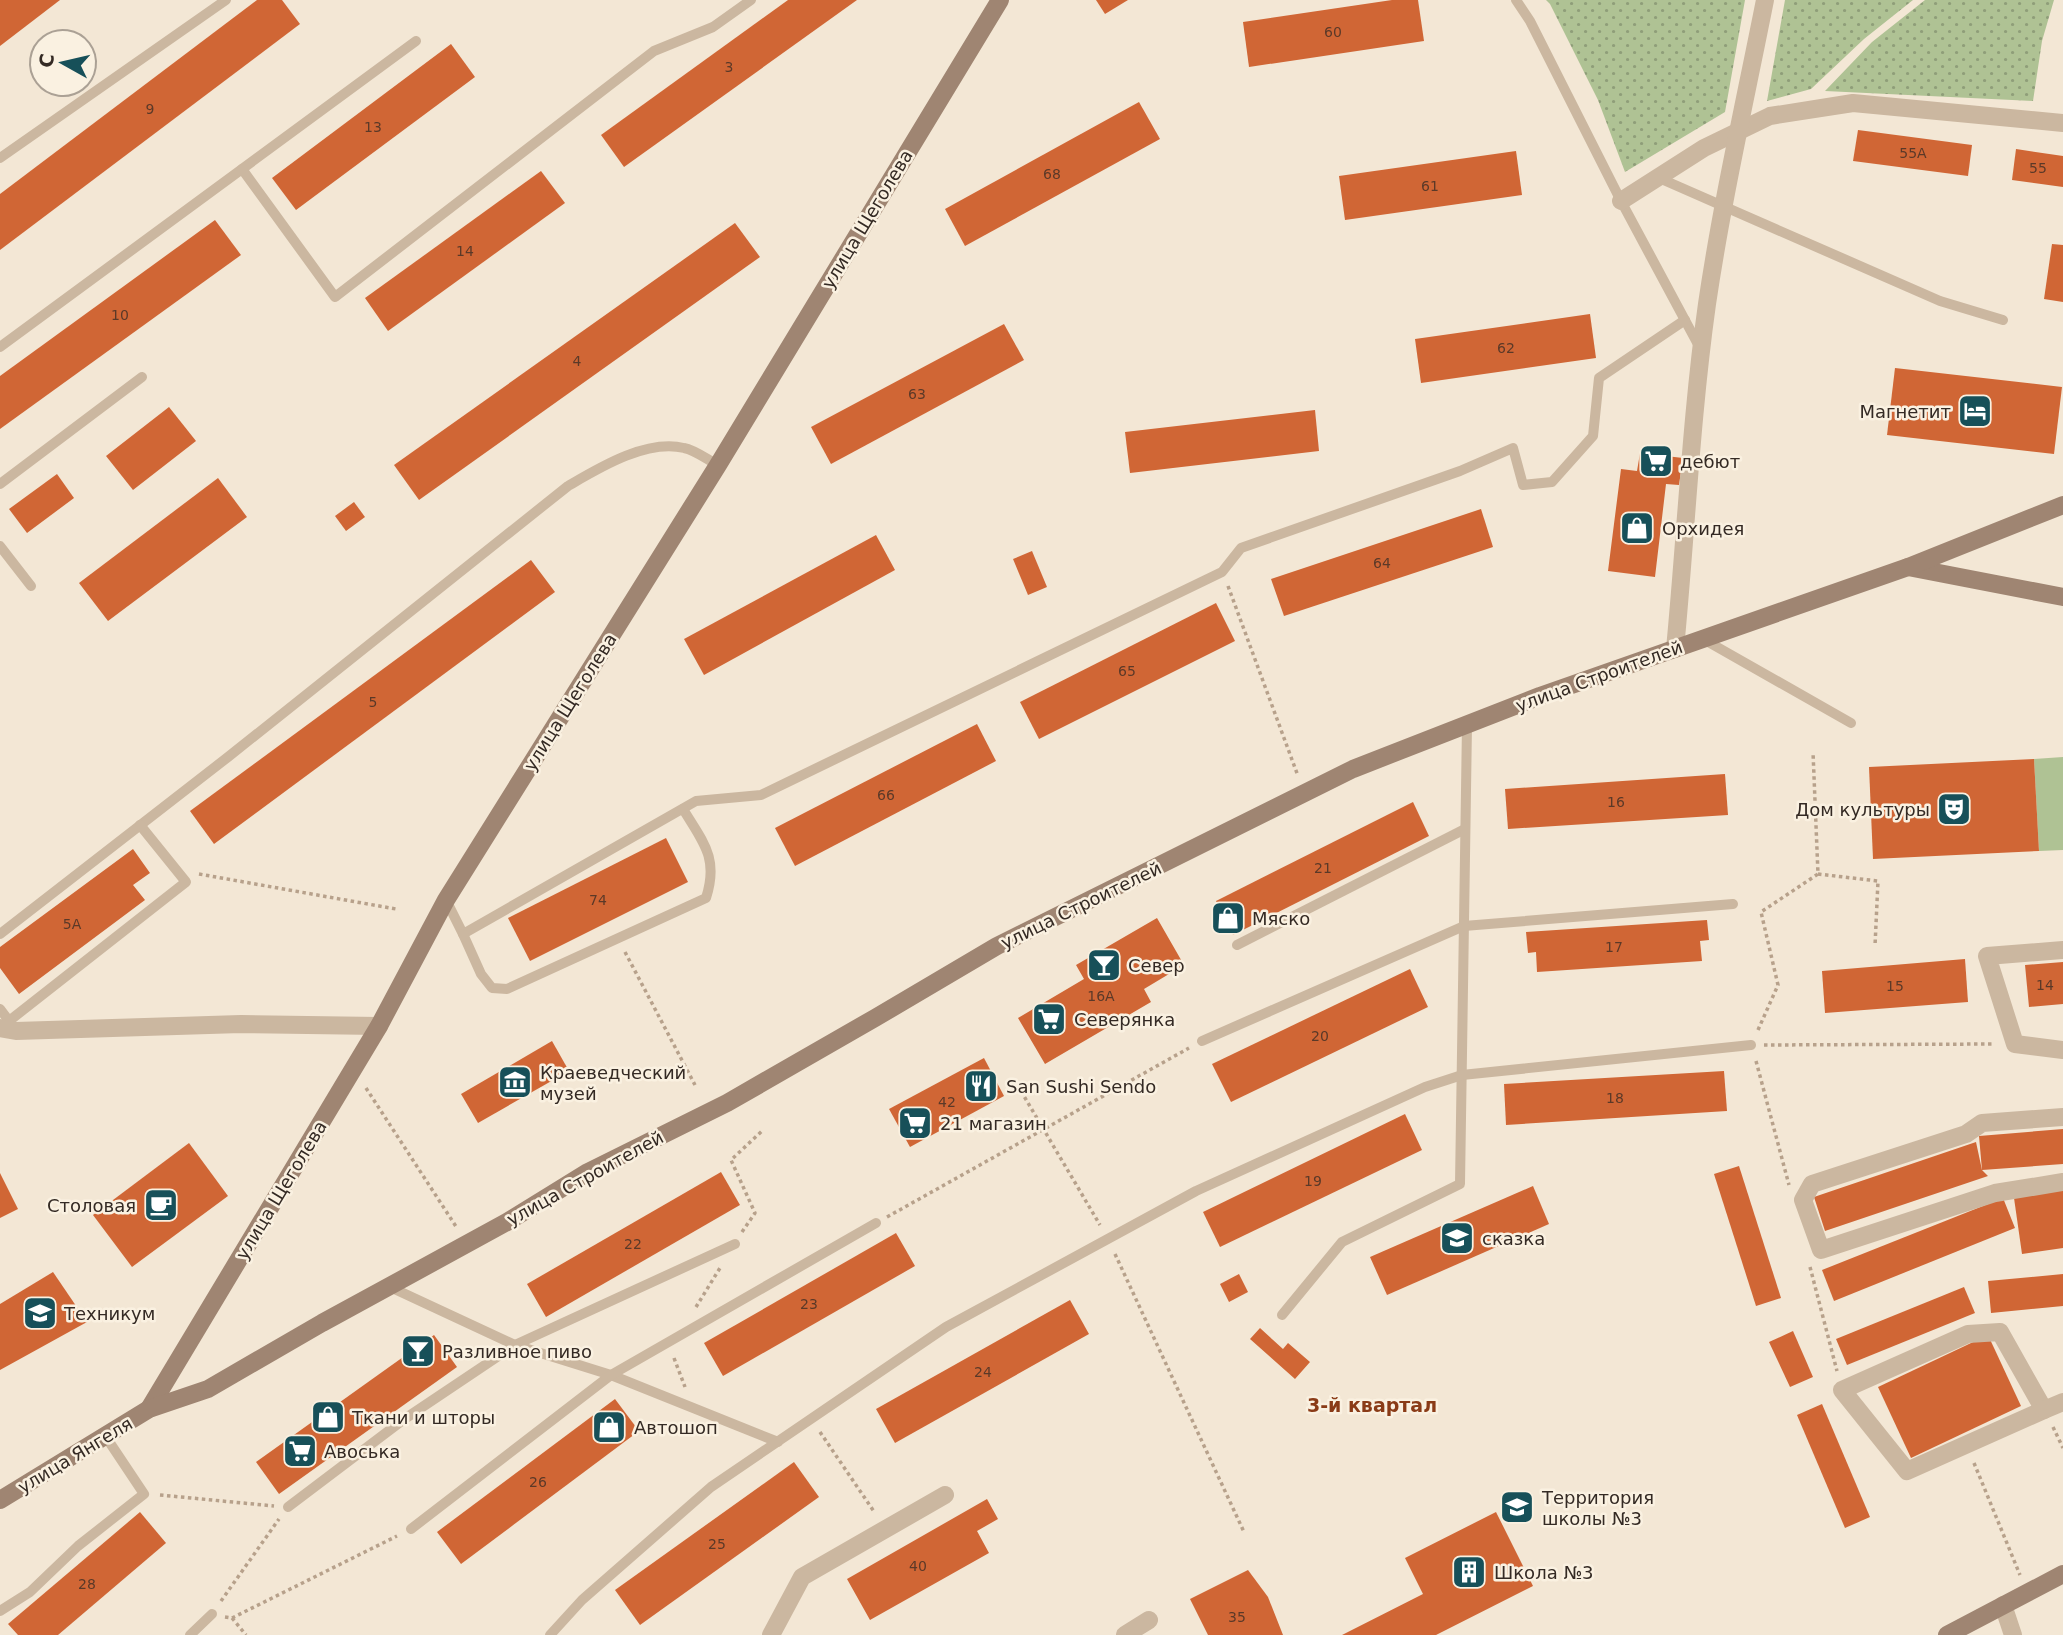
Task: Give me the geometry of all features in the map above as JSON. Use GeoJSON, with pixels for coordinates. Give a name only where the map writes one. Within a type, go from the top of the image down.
{"type":"FeatureCollection","features":[{"type":"Feature","properties":{"kind":"street","name":"улица Щеголева"},"geometry":{"type":"LineString","coordinates":[[149,1409],[379,1026],[446,900],[718,465],[1000,0]]}},
{"type":"Feature","properties":{"kind":"street"},"geometry":{"type":"LineString","coordinates":[[1675,649],[1707,306],[1723,207],[1765,0]]}},
{"type":"Feature","properties":{"kind":"street"},"geometry":{"type":"LineString","coordinates":[[1621,201],[1704,148],[1770,116],[1853,103],[2063,123]]}},
{"type":"Feature","properties":{"kind":"street","name":"улица Строителей"},"geometry":{"type":"LineString","coordinates":[[149,1409],[208,1389],[388,1286],[507,1222],[588,1172],[727,1103],[997,946],[1353,769],[1540,696],[1908,567],[2063,505]]}},
{"type":"Feature","properties":{"kind":"street"},"geometry":{"type":"LineString","coordinates":[[1908,567],[2063,597]]}},
{"type":"Feature","properties":{"kind":"street"},"geometry":{"type":"LineString","coordinates":[[2063,950],[1987,956],[2015,1044],[2063,1050]]}},
{"type":"Feature","properties":{"kind":"street"},"geometry":{"type":"LineString","coordinates":[[0,1028],[16,1031],[241,1024],[379,1026]]}},
{"type":"Feature","properties":{"kind":"street"},"geometry":{"type":"LineString","coordinates":[[2063,1117],[1982,1123],[1966,1134],[1812,1184],[1803,1200],[1821,1250],[1996,1193],[2063,1182]]}},
{"type":"Feature","properties":{"kind":"street"},"geometry":{"type":"LineString","coordinates":[[2044,1410],[2000,1332],[1968,1334],[1842,1390],[1906,1471],[2063,1402]]}},
{"type":"Feature","properties":{"kind":"street","name":"улица Янгеля"},"geometry":{"type":"LineString","coordinates":[[0,1500],[149,1409]]}},
{"type":"Feature","properties":{"kind":"street"},"geometry":{"type":"LineString","coordinates":[[771,1635],[802,1577],[945,1495]]}},
{"type":"Feature","properties":{"kind":"street"},"geometry":{"type":"LineString","coordinates":[[1947,1635],[2063,1574]]}},
{"type":"Feature","properties":{"kind":"street"},"geometry":{"type":"LineString","coordinates":[[2003,1605],[2013,1635]]}},
{"type":"Feature","properties":{"kind":"street"},"geometry":{"type":"LineString","coordinates":[[1125,1635],[1149,1620]]}},
{"type":"Feature","properties":{"kind":"lane"},"geometry":{"type":"LineString","coordinates":[[0,158],[226,0]]}},
{"type":"Feature","properties":{"kind":"lane"},"geometry":{"type":"LineString","coordinates":[[242,169],[335,297],[654,51],[713,27],[751,0]]}},
{"type":"Feature","properties":{"kind":"lane"},"geometry":{"type":"LineString","coordinates":[[1516,0],[1530,21],[1702,353]]}},
{"type":"Feature","properties":{"kind":"lane"},"geometry":{"type":"LineString","coordinates":[[0,347],[416,41]]}},
{"type":"Feature","properties":{"kind":"lane"},"geometry":{"type":"LineString","coordinates":[[1659,177],[1940,301],[2003,320]]}},
{"type":"Feature","properties":{"kind":"lane"},"geometry":{"type":"LineString","coordinates":[[463,934],[696,802],[761,795],[1222,572],[1241,548],[1460,471],[1513,447],[1523,485],[1552,482],[1593,436],[1599,377],[1685,320]]}},
{"type":"Feature","properties":{"kind":"lane"},"geometry":{"type":"LineString","coordinates":[[0,484],[142,377]]}},
{"type":"Feature","properties":{"kind":"lane"},"geometry":{"type":"LineString","coordinates":[[0,934],[568,486],[608,462],[657,447],[685,448],[718,465]]}},
{"type":"Feature","properties":{"kind":"lane"},"geometry":{"type":"LineString","coordinates":[[0,545],[31,586]]}},
{"type":"Feature","properties":{"kind":"lane"},"geometry":{"type":"LineString","coordinates":[[1703,639],[1851,723]]}},
{"type":"Feature","properties":{"kind":"lane"},"geometry":{"type":"LineString","coordinates":[[1282,1315],[1342,1242],[1460,1184],[1467,725]]}},
{"type":"Feature","properties":{"kind":"lane"},"geometry":{"type":"LineString","coordinates":[[446,900],[481,974],[492,988],[507,989],[706,898],[711,881],[709,852],[683,809]]}},
{"type":"Feature","properties":{"kind":"lane"},"geometry":{"type":"LineString","coordinates":[[0,1009],[9,1021],[186,882],[140,825]]}},
{"type":"Feature","properties":{"kind":"lane"},"geometry":{"type":"LineString","coordinates":[[1237,945],[1465,829]]}},
{"type":"Feature","properties":{"kind":"lane"},"geometry":{"type":"LineString","coordinates":[[1202,1041],[1464,926],[1733,904]]}},
{"type":"Feature","properties":{"kind":"lane"},"geometry":{"type":"LineString","coordinates":[[550,1635],[582,1600],[711,1487],[946,1327],[1196,1191],[1425,1087],[1462,1075],[1751,1045]]}},
{"type":"Feature","properties":{"kind":"lane"},"geometry":{"type":"LineString","coordinates":[[411,1529],[611,1376],[876,1223]]}},
{"type":"Feature","properties":{"kind":"lane"},"geometry":{"type":"LineString","coordinates":[[288,1507],[402,1420],[515,1345],[735,1244]]}},
{"type":"Feature","properties":{"kind":"lane"},"geometry":{"type":"LineString","coordinates":[[388,1286],[515,1345],[611,1376],[778,1442]]}},
{"type":"Feature","properties":{"kind":"lane"},"geometry":{"type":"LineString","coordinates":[[0,1611],[30,1592],[78,1546],[144,1494],[106,1437]]}},
{"type":"Feature","properties":{"kind":"lane"},"geometry":{"type":"LineString","coordinates":[[190,1635],[212,1614]]}},
{"type":"Feature","properties":{"kind":"path"},"geometry":{"type":"LineString","coordinates":[[1222,572],[1305,794]]}},
{"type":"Feature","properties":{"kind":"path"},"geometry":{"type":"LineString","coordinates":[[1813,752],[1818,874]]}},
{"type":"Feature","properties":{"kind":"path"},"geometry":{"type":"LineString","coordinates":[[199,874],[396,909]]}},
{"type":"Feature","properties":{"kind":"path"},"geometry":{"type":"LineString","coordinates":[[1875,946],[1878,881],[1818,874],[1760,912],[1778,985],[1751,1045],[2015,1044]]}},
{"type":"Feature","properties":{"kind":"path"},"geometry":{"type":"LineString","coordinates":[[618,938],[695,1085]]}},
{"type":"Feature","properties":{"kind":"path"},"geometry":{"type":"LineString","coordinates":[[876,1223],[1202,1041]]}},
{"type":"Feature","properties":{"kind":"path"},"geometry":{"type":"LineString","coordinates":[[353,1068],[467,1242]]}},
{"type":"Feature","properties":{"kind":"path"},"geometry":{"type":"LineString","coordinates":[[1021,1091],[1108,1239],[1244,1532]]}},
{"type":"Feature","properties":{"kind":"path"},"geometry":{"type":"LineString","coordinates":[[811,1419],[886,1529]]}},
{"type":"Feature","properties":{"kind":"path"},"geometry":{"type":"LineString","coordinates":[[1966,1444],[2028,1592]]}},
{"type":"Feature","properties":{"kind":"path"},"geometry":{"type":"LineString","coordinates":[[144,1494],[288,1507]]}},
{"type":"Feature","properties":{"kind":"path"},"geometry":{"type":"LineString","coordinates":[[288,1507],[212,1614],[232,1618],[411,1529]]}},
{"type":"Feature","properties":{"kind":"path"},"geometry":{"type":"LineString","coordinates":[[232,1618],[246,1635]]}},
{"type":"Feature","properties":{"kind":"green space"},"geometry":{"type":"Polygon","coordinates":[[[1546,0],[1745,0],[1725,112],[1625,172],[1598,100],[1546,0]]]}},
{"type":"Feature","properties":{"kind":"green space"},"geometry":{"type":"Polygon","coordinates":[[[1785,0],[1913,0],[1864,39],[1811,89],[1767,101],[1785,0]]]}},
{"type":"Feature","properties":{"kind":"green space"},"geometry":{"type":"Polygon","coordinates":[[[1925,0],[2054,0],[2042,41],[2033,101],[1825,91],[1872,42],[1925,0]]]}},
{"type":"Feature","properties":{"kind":"green space"},"geometry":{"type":"Polygon","coordinates":[[[2063,757],[2063,850],[2039,851],[2034,759],[2063,757]]]}},
{"type":"Feature","properties":{"kind":"building"},"geometry":{"type":"Polygon","coordinates":[[[0,0],[60,0],[0,46],[0,0]]]}},
{"type":"Feature","properties":{"kind":"building"},"geometry":{"type":"Polygon","coordinates":[[[257,0],[282,0],[300,24],[0,250],[0,194],[257,0]]]}},
{"type":"Feature","properties":{"kind":"building"},"geometry":{"type":"Polygon","coordinates":[[[788,0],[857,0],[624,167],[601,135],[788,0]]]}},
{"type":"Feature","properties":{"kind":"building"},"geometry":{"type":"Polygon","coordinates":[[[1096,0],[1128,0],[1105,14],[1096,0]]]}},
{"type":"Feature","properties":{"kind":"building"},"geometry":{"type":"Polygon","coordinates":[[[1392,0],[1418,0],[1424,41],[1249,67],[1243,22],[1392,0]]]}},
{"type":"Feature","properties":{"kind":"building"},"geometry":{"type":"Polygon","coordinates":[[[451,44],[475,77],[296,210],[272,178],[451,44]]]}},
{"type":"Feature","properties":{"kind":"building"},"geometry":{"type":"Polygon","coordinates":[[[1139,102],[1160,139],[965,246],[945,209],[1139,102]]]}},
{"type":"Feature","properties":{"kind":"building"},"geometry":{"type":"Polygon","coordinates":[[[1858,130],[1972,145],[1968,176],[1853,161],[1858,130]]]}},
{"type":"Feature","properties":{"kind":"building"},"geometry":{"type":"Polygon","coordinates":[[[2016,149],[2063,156],[2063,187],[2012,180],[2016,149]]]}},
{"type":"Feature","properties":{"kind":"building"},"geometry":{"type":"Polygon","coordinates":[[[1516,151],[1522,195],[1345,220],[1339,176],[1516,151]]]}},
{"type":"Feature","properties":{"kind":"building"},"geometry":{"type":"Polygon","coordinates":[[[541,171],[565,203],[388,331],[365,298],[541,171]]]}},
{"type":"Feature","properties":{"kind":"building"},"geometry":{"type":"Polygon","coordinates":[[[215,220],[241,255],[0,429],[0,376],[215,220]]]}},
{"type":"Feature","properties":{"kind":"building"},"geometry":{"type":"Polygon","coordinates":[[[735,223],[760,257],[419,500],[394,465],[735,223]]]}},
{"type":"Feature","properties":{"kind":"building"},"geometry":{"type":"Polygon","coordinates":[[[2052,244],[2063,245],[2063,302],[2044,299],[2052,244]]]}},
{"type":"Feature","properties":{"kind":"building"},"geometry":{"type":"Polygon","coordinates":[[[1590,314],[1596,358],[1421,383],[1415,339],[1590,314]]]}},
{"type":"Feature","properties":{"kind":"building"},"geometry":{"type":"Polygon","coordinates":[[[1004,324],[1024,360],[831,464],[811,427],[1004,324]]]}},
{"type":"Feature","properties":{"kind":"building","name":"Магнетит"},"geometry":{"type":"Polygon","coordinates":[[[1895,368],[2062,387],[2054,454],[1887,435],[1895,368]]]}},
{"type":"Feature","properties":{"kind":"building"},"geometry":{"type":"Polygon","coordinates":[[[169,407],[196,441],[133,490],[106,456],[169,407]]]}},
{"type":"Feature","properties":{"kind":"building"},"geometry":{"type":"Polygon","coordinates":[[[1315,410],[1319,451],[1130,473],[1125,432],[1315,410]]]}},
{"type":"Feature","properties":{"kind":"building","name":"Орхидея"},"geometry":{"type":"Polygon","coordinates":[[[1640,453],[1683,458],[1679,485],[1666,484],[1655,577],[1608,571],[1621,469],[1637,471],[1640,453]]]}},
{"type":"Feature","properties":{"kind":"building"},"geometry":{"type":"Polygon","coordinates":[[[57,474],[74,498],[27,533],[9,509],[57,474]]]}},
{"type":"Feature","properties":{"kind":"building"},"geometry":{"type":"Polygon","coordinates":[[[218,478],[247,517],[108,621],[79,583],[218,478]]]}},
{"type":"Feature","properties":{"kind":"building"},"geometry":{"type":"Polygon","coordinates":[[[354,502],[365,517],[346,531],[335,516],[354,502]]]}},
{"type":"Feature","properties":{"kind":"building"},"geometry":{"type":"Polygon","coordinates":[[[1481,509],[1493,547],[1284,616],[1271,579],[1481,509]]]}},
{"type":"Feature","properties":{"kind":"building"},"geometry":{"type":"Polygon","coordinates":[[[876,535],[895,570],[704,675],[684,639],[876,535]]]}},
{"type":"Feature","properties":{"kind":"building"},"geometry":{"type":"Polygon","coordinates":[[[1032,551],[1047,587],[1028,595],[1013,559],[1032,551]]]}},
{"type":"Feature","properties":{"kind":"building"},"geometry":{"type":"Polygon","coordinates":[[[531,560],[555,592],[214,844],[190,811],[531,560]]]}},
{"type":"Feature","properties":{"kind":"building"},"geometry":{"type":"Polygon","coordinates":[[[1216,603],[1235,641],[1039,739],[1020,702],[1216,603]]]}},
{"type":"Feature","properties":{"kind":"building"},"geometry":{"type":"Polygon","coordinates":[[[977,724],[996,761],[795,866],[775,828],[977,724]]]}},
{"type":"Feature","properties":{"kind":"building","name":"Дом культуры"},"geometry":{"type":"Polygon","coordinates":[[[2034,759],[2039,851],[1873,859],[1869,767],[2034,759]]]}},
{"type":"Feature","properties":{"kind":"building"},"geometry":{"type":"Polygon","coordinates":[[[1725,774],[1728,815],[1508,829],[1505,789],[1725,774]]]}},
{"type":"Feature","properties":{"kind":"building"},"geometry":{"type":"Polygon","coordinates":[[[1413,802],[1429,836],[1233,935],[1216,901],[1413,802]]]}},
{"type":"Feature","properties":{"kind":"building"},"geometry":{"type":"Polygon","coordinates":[[[666,838],[688,882],[530,961],[508,918],[666,838]]]}},
{"type":"Feature","properties":{"kind":"building"},"geometry":{"type":"Polygon","coordinates":[[[133,849],[150,873],[133,885],[145,900],[19,994],[0,968],[0,947],[133,849]]]}},
{"type":"Feature","properties":{"kind":"building"},"geometry":{"type":"Polygon","coordinates":[[[1157,918],[1184,965],[1144,989],[1151,1002],[1045,1064],[1018,1018],[1084,979],[1076,965],[1157,918]]]}},
{"type":"Feature","properties":{"kind":"building"},"geometry":{"type":"Polygon","coordinates":[[[1707,920],[1709,940],[1700,941],[1702,961],[1537,972],[1536,952],[1528,953],[1526,932],[1707,920]]]}},
{"type":"Feature","properties":{"kind":"building"},"geometry":{"type":"Polygon","coordinates":[[[1965,959],[1968,1002],[1825,1013],[1822,971],[1965,959]]]}},
{"type":"Feature","properties":{"kind":"building"},"geometry":{"type":"Polygon","coordinates":[[[2063,962],[2063,1004],[2029,1007],[2025,965],[2063,962]]]}},
{"type":"Feature","properties":{"kind":"building"},"geometry":{"type":"Polygon","coordinates":[[[1410,969],[1428,1007],[1231,1102],[1212,1064],[1410,969]]]}},
{"type":"Feature","properties":{"kind":"building","name":"Краеведческий музей"},"geometry":{"type":"Polygon","coordinates":[[[552,1041],[569,1071],[478,1123],[461,1094],[552,1041]]]}},
{"type":"Feature","properties":{"kind":"building"},"geometry":{"type":"Polygon","coordinates":[[[984,1058],[1004,1096],[910,1147],[889,1109],[984,1058]]]}},
{"type":"Feature","properties":{"kind":"building"},"geometry":{"type":"Polygon","coordinates":[[[1724,1071],[1727,1111],[1506,1125],[1504,1084],[1724,1071]]]}},
{"type":"Feature","properties":{"kind":"building"},"geometry":{"type":"Polygon","coordinates":[[[1405,1114],[1422,1150],[1220,1247],[1203,1212],[1405,1114]]]}},
{"type":"Feature","properties":{"kind":"building"},"geometry":{"type":"Polygon","coordinates":[[[2063,1129],[2063,1164],[1982,1170],[1979,1136],[2063,1129]]]}},
{"type":"Feature","properties":{"kind":"building"},"geometry":{"type":"Polygon","coordinates":[[[1976,1142],[1982,1170],[1988,1176],[1825,1231],[1814,1197],[1976,1142]]]}},
{"type":"Feature","properties":{"kind":"building","name":"Столовая"},"geometry":{"type":"Polygon","coordinates":[[[189,1143],[228,1196],[132,1267],[93,1215],[189,1143]]]}},
{"type":"Feature","properties":{"kind":"building"},"geometry":{"type":"Polygon","coordinates":[[[1739,1166],[1781,1298],[1756,1306],[1714,1174],[1739,1166]]]}},
{"type":"Feature","properties":{"kind":"building"},"geometry":{"type":"Polygon","coordinates":[[[721,1172],[740,1205],[546,1317],[527,1284],[721,1172]]]}},
{"type":"Feature","properties":{"kind":"building"},"geometry":{"type":"Polygon","coordinates":[[[0,1173],[18,1209],[0,1218],[0,1173]]]}},
{"type":"Feature","properties":{"kind":"building"},"geometry":{"type":"Polygon","coordinates":[[[2063,1184],[2063,1248],[2022,1254],[2013,1191],[2063,1184]]]}},
{"type":"Feature","properties":{"kind":"building"},"geometry":{"type":"Polygon","coordinates":[[[1533,1186],[1549,1224],[1387,1295],[1370,1257],[1533,1186]]]}},
{"type":"Feature","properties":{"kind":"building"},"geometry":{"type":"Polygon","coordinates":[[[2003,1198],[2015,1228],[1834,1301],[1822,1270],[2003,1198]]]}},
{"type":"Feature","properties":{"kind":"building"},"geometry":{"type":"Polygon","coordinates":[[[896,1233],[915,1266],[723,1376],[704,1343],[896,1233]]]}},
{"type":"Feature","properties":{"kind":"building","name":"Техникум"},"geometry":{"type":"Polygon","coordinates":[[[53,1272],[87,1322],[0,1370],[0,1304],[53,1272]]]}},
{"type":"Feature","properties":{"kind":"building"},"geometry":{"type":"Polygon","coordinates":[[[1239,1274],[1248,1292],[1229,1302],[1220,1284],[1239,1274]]]}},
{"type":"Feature","properties":{"kind":"building"},"geometry":{"type":"Polygon","coordinates":[[[2063,1274],[2063,1306],[1991,1313],[1988,1281],[2063,1274]]]}},
{"type":"Feature","properties":{"kind":"building"},"geometry":{"type":"Polygon","coordinates":[[[1964,1287],[1975,1313],[1847,1365],[1836,1339],[1964,1287]]]}},
{"type":"Feature","properties":{"kind":"building"},"geometry":{"type":"Polygon","coordinates":[[[1070,1300],[1089,1334],[895,1443],[876,1409],[1070,1300]]]}},
{"type":"Feature","properties":{"kind":"building"},"geometry":{"type":"Polygon","coordinates":[[[1260,1328],[1283,1349],[1288,1343],[1310,1362],[1295,1379],[1250,1339],[1260,1328]]]}},
{"type":"Feature","properties":{"kind":"building"},"geometry":{"type":"Polygon","coordinates":[[[1793,1331],[1813,1377],[1790,1387],[1769,1342],[1793,1331]]]}},
{"type":"Feature","properties":{"kind":"building"},"geometry":{"type":"Polygon","coordinates":[[[434,1335],[457,1367],[279,1494],[256,1462],[434,1335]]]}},
{"type":"Feature","properties":{"kind":"building"},"geometry":{"type":"Polygon","coordinates":[[[1988,1335],[2021,1406],[1911,1458],[1878,1387],[1988,1335]]]}},
{"type":"Feature","properties":{"kind":"building"},"geometry":{"type":"Polygon","coordinates":[[[615,1399],[639,1431],[461,1564],[437,1532],[615,1399]]]}},
{"type":"Feature","properties":{"kind":"building"},"geometry":{"type":"Polygon","coordinates":[[[1822,1404],[1870,1517],[1845,1528],[1797,1415],[1822,1404]]]}},
{"type":"Feature","properties":{"kind":"building"},"geometry":{"type":"Polygon","coordinates":[[[794,1462],[819,1497],[640,1625],[615,1590],[794,1462]]]}},
{"type":"Feature","properties":{"kind":"building"},"geometry":{"type":"Polygon","coordinates":[[[987,1499],[998,1519],[977,1531],[989,1553],[870,1620],[847,1579],[987,1499]]]}},
{"type":"Feature","properties":{"kind":"building"},"geometry":{"type":"Polygon","coordinates":[[[140,1512],[166,1543],[58,1635],[18,1635],[8,1624],[140,1512]]]}},
{"type":"Feature","properties":{"kind":"building","name":"Школа №3"},"geometry":{"type":"Polygon","coordinates":[[[1496,1512],[1533,1586],[1436,1635],[1342,1635],[1423,1594],[1405,1558],[1496,1512]]]}},
{"type":"Feature","properties":{"kind":"building"},"geometry":{"type":"Polygon","coordinates":[[[1248,1570],[1268,1597],[1283,1635],[1208,1635],[1190,1599],[1248,1570]]]}},
{"type":"Feature","properties":{"kind":"place","name":"Магнетит"},"geometry":{"type":"Point","coordinates":[1975,411]}},
{"type":"Feature","properties":{"kind":"place","name":"дебют"},"geometry":{"type":"Point","coordinates":[1656,461]}},
{"type":"Feature","properties":{"kind":"place","name":"Орхидея"},"geometry":{"type":"Point","coordinates":[1637,528]}},
{"type":"Feature","properties":{"kind":"place","name":"Дом культуры"},"geometry":{"type":"Point","coordinates":[1954,809]}},
{"type":"Feature","properties":{"kind":"place","name":"Мяско"},"geometry":{"type":"Point","coordinates":[1228,918]}},
{"type":"Feature","properties":{"kind":"place","name":"Север"},"geometry":{"type":"Point","coordinates":[1104,965]}},
{"type":"Feature","properties":{"kind":"place","name":"Северянка"},"geometry":{"type":"Point","coordinates":[1049,1019]}},
{"type":"Feature","properties":{"kind":"place","name":"Краеведческий музей"},"geometry":{"type":"Point","coordinates":[515,1082]}},
{"type":"Feature","properties":{"kind":"place","name":"San Sushi Sendo"},"geometry":{"type":"Point","coordinates":[981,1086]}},
{"type":"Feature","properties":{"kind":"place","name":"21 магазин"},"geometry":{"type":"Point","coordinates":[915,1123]}},
{"type":"Feature","properties":{"kind":"place","name":"Столовая"},"geometry":{"type":"Point","coordinates":[161,1205]}},
{"type":"Feature","properties":{"kind":"place","name":"сказка"},"geometry":{"type":"Point","coordinates":[1457,1238]}},
{"type":"Feature","properties":{"kind":"place","name":"Техникум"},"geometry":{"type":"Point","coordinates":[40,1313]}},
{"type":"Feature","properties":{"kind":"place","name":"Разливное пиво"},"geometry":{"type":"Point","coordinates":[418,1351]}},
{"type":"Feature","properties":{"kind":"place","name":"Ткани и шторы"},"geometry":{"type":"Point","coordinates":[328,1417]}},
{"type":"Feature","properties":{"kind":"place","name":"Автошоп"},"geometry":{"type":"Point","coordinates":[609,1427]}},
{"type":"Feature","properties":{"kind":"place","name":"Авоська"},"geometry":{"type":"Point","coordinates":[300,1451]}},
{"type":"Feature","properties":{"kind":"place","name":"Территория школы №3"},"geometry":{"type":"Point","coordinates":[1517,1507]}},
{"type":"Feature","properties":{"kind":"place","name":"Школа №3"},"geometry":{"type":"Point","coordinates":[1469,1572]}},
{"type":"Feature","properties":{"kind":"district","name":"3-й квартал"},"geometry":{"type":"Point","coordinates":[1372,1405]}}]}
